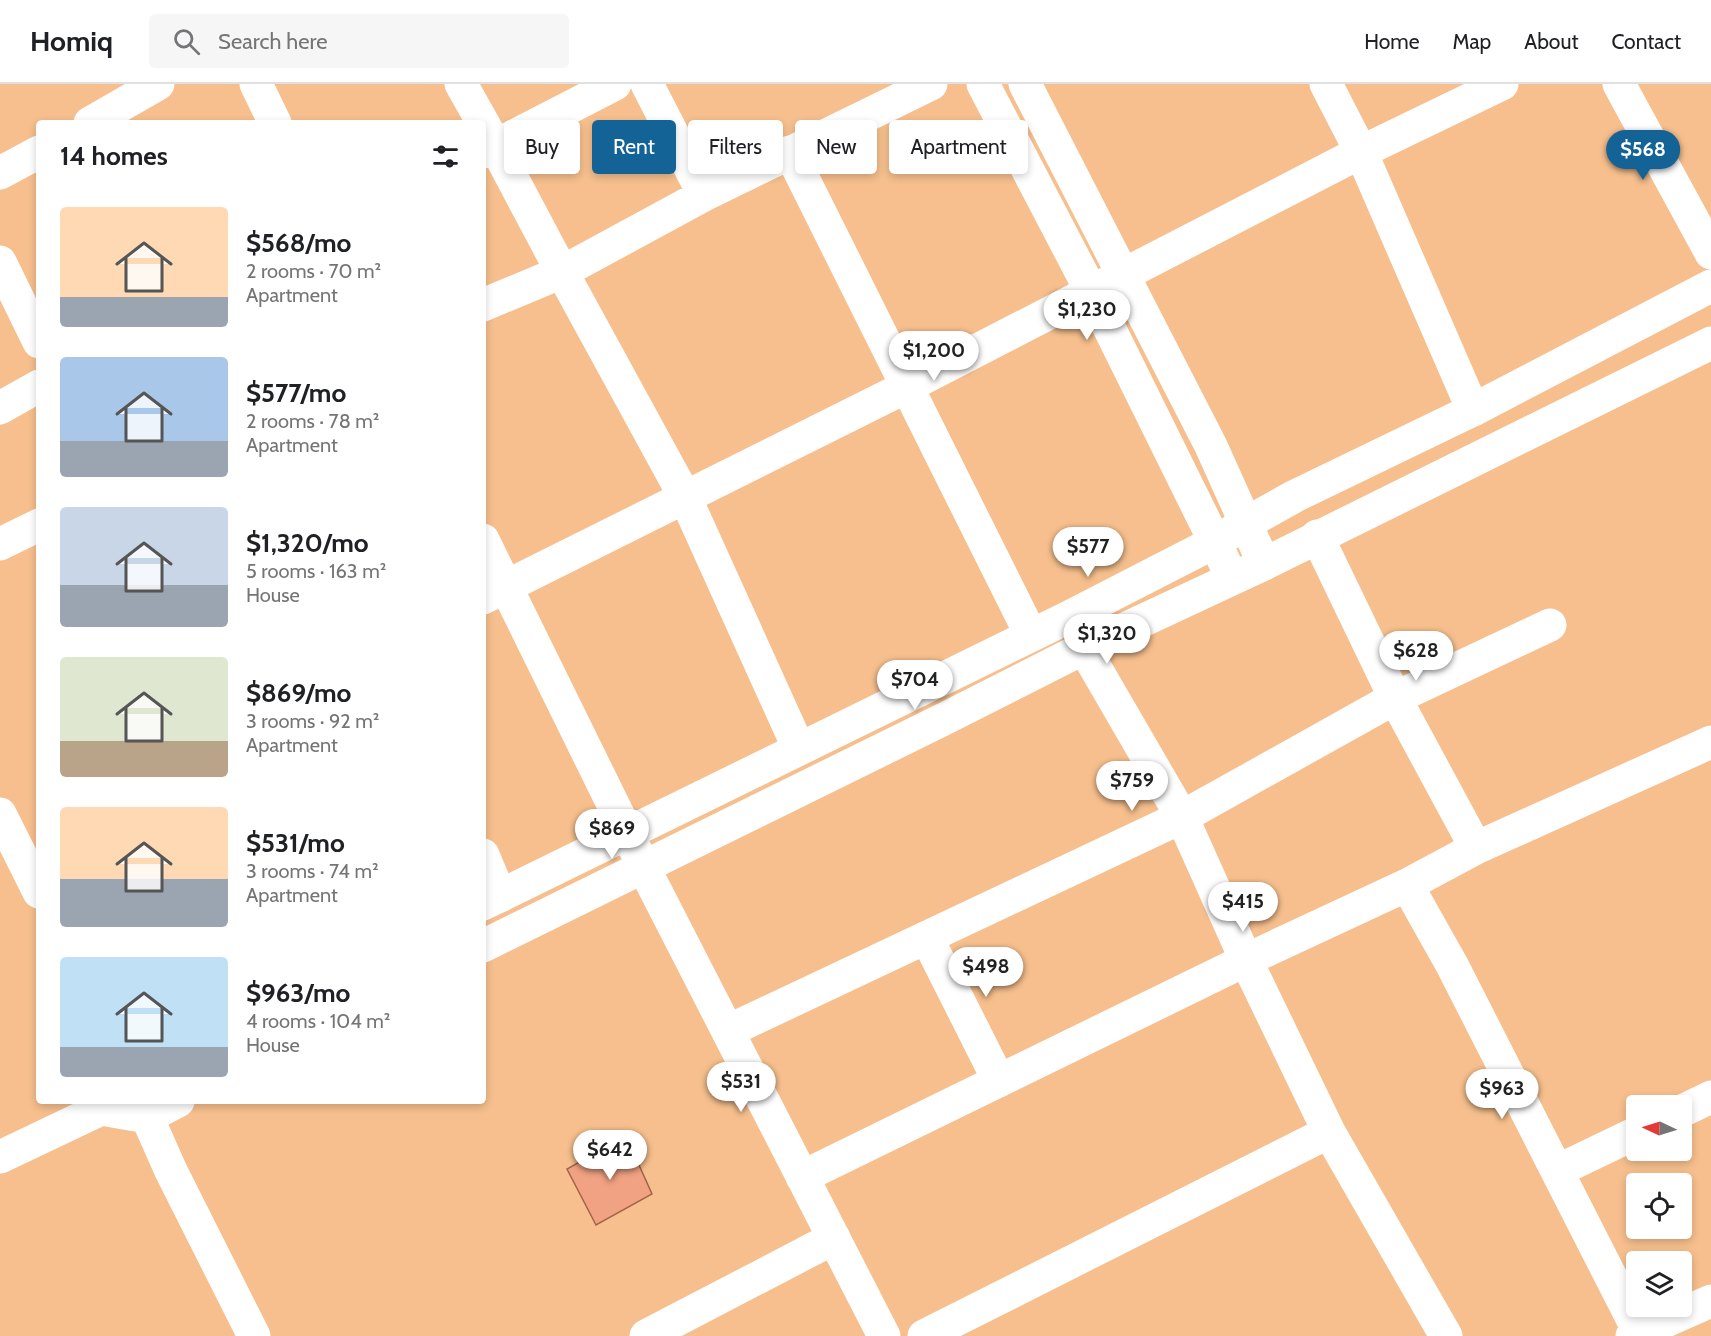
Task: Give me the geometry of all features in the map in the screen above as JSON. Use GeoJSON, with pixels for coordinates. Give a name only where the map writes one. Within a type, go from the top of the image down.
{"type":"FeatureCollection","features":[{"type":"Feature","properties":{"kind":"street"},"geometry":{"type":"LineString","coordinates":[[95,120],[158,84]]}},
{"type":"Feature","properties":{"kind":"street"},"geometry":{"type":"LineString","coordinates":[[256,84],[274,120]]}},
{"type":"Feature","properties":{"kind":"street"},"geometry":{"type":"LineString","coordinates":[[460,84],[478,120]]}},
{"type":"Feature","properties":{"kind":"street"},"geometry":{"type":"LineString","coordinates":[[615,84],[486,136],[685,497],[799,749]]}},
{"type":"Feature","properties":{"kind":"street"},"geometry":{"type":"LineString","coordinates":[[647,84],[704,195]]}},
{"type":"Feature","properties":{"kind":"street"},"geometry":{"type":"LineString","coordinates":[[486,304],[562,272],[704,195],[931,84]]}},
{"type":"Feature","properties":{"kind":"street"},"geometry":{"type":"LineString","coordinates":[[983,84],[1091,291],[1232,578]]}},
{"type":"Feature","properties":{"kind":"street"},"geometry":{"type":"LineString","coordinates":[[1024,84],[1211,446],[1264,564]]}},
{"type":"Feature","properties":{"kind":"street"},"geometry":{"type":"LineString","coordinates":[[1326,84],[1361,152],[1473,410]]}},
{"type":"Feature","properties":{"kind":"street"},"geometry":{"type":"LineString","coordinates":[[494,592],[908,386],[1361,152],[1502,84]]}},
{"type":"Feature","properties":{"kind":"street"},"geometry":{"type":"LineString","coordinates":[[1619,84],[1711,253]]}},
{"type":"Feature","properties":{"kind":"street"},"geometry":{"type":"LineString","coordinates":[[790,152],[1031,634]]}},
{"type":"Feature","properties":{"kind":"street"},"geometry":{"type":"LineString","coordinates":[[0,173],[36,154]]}},
{"type":"Feature","properties":{"kind":"street"},"geometry":{"type":"LineString","coordinates":[[0,262],[36,336]]}},
{"type":"Feature","properties":{"kind":"street"},"geometry":{"type":"LineString","coordinates":[[486,870],[492,900],[1215,542],[1295,496],[1473,410],[1711,286]]}},
{"type":"Feature","properties":{"kind":"street"},"geometry":{"type":"LineString","coordinates":[[486,944],[1084,648],[1264,564],[1711,343]]}},
{"type":"Feature","properties":{"kind":"street"},"geometry":{"type":"LineString","coordinates":[[0,408],[36,388]]}},
{"type":"Feature","properties":{"kind":"street"},"geometry":{"type":"LineString","coordinates":[[0,544],[36,526]]}},
{"type":"Feature","properties":{"kind":"street"},"geometry":{"type":"LineString","coordinates":[[1317,536],[1395,698],[1476,848]]}},
{"type":"Feature","properties":{"kind":"street"},"geometry":{"type":"LineString","coordinates":[[486,554],[494,592],[628,832],[643,866],[884,1336]]}},
{"type":"Feature","properties":{"kind":"street"},"geometry":{"type":"LineString","coordinates":[[728,1030],[1182,817],[1395,698],[1550,625]]}},
{"type":"Feature","properties":{"kind":"street"},"geometry":{"type":"LineString","coordinates":[[1084,648],[1182,817],[1246,960],[1329,1132],[1446,1336]]}},
{"type":"Feature","properties":{"kind":"street"},"geometry":{"type":"LineString","coordinates":[[932,684],[946,718]]}},
{"type":"Feature","properties":{"kind":"street"},"geometry":{"type":"LineString","coordinates":[[802,1177],[1246,960],[1407,885],[1476,848],[1708,751]]}},
{"type":"Feature","properties":{"kind":"street"},"geometry":{"type":"LineString","coordinates":[[0,814],[18,842],[36,885]]}},
{"type":"Feature","properties":{"kind":"street"},"geometry":{"type":"LineString","coordinates":[[1407,885],[1452,965],[1557,1171],[1636,1334],[1711,1301]]}},
{"type":"Feature","properties":{"kind":"street"},"geometry":{"type":"LineString","coordinates":[[927,938],[999,1081]]}},
{"type":"Feature","properties":{"kind":"street"},"geometry":{"type":"LineString","coordinates":[[1692,1107],[1711,1097]]}},
{"type":"Feature","properties":{"kind":"street"},"geometry":{"type":"LineString","coordinates":[[0,1156],[104,1105],[144,1109],[165,1104]]}},
{"type":"Feature","properties":{"kind":"street"},"geometry":{"type":"LineString","coordinates":[[144,1109],[171,1171],[254,1336]]}},
{"type":"Feature","properties":{"kind":"street"},"geometry":{"type":"LineString","coordinates":[[924,1336],[1329,1132]]}},
{"type":"Feature","properties":{"kind":"street"},"geometry":{"type":"LineString","coordinates":[[1557,1171],[1626,1138]]}},
{"type":"Feature","properties":{"kind":"street"},"geometry":{"type":"LineString","coordinates":[[646,1336],[834,1238]]}},
{"type":"Feature","properties":{"kind":"building"},"geometry":{"type":"Polygon","coordinates":[[[626,1136],[652,1194],[596,1225],[567,1169],[626,1136]]]}}]}
